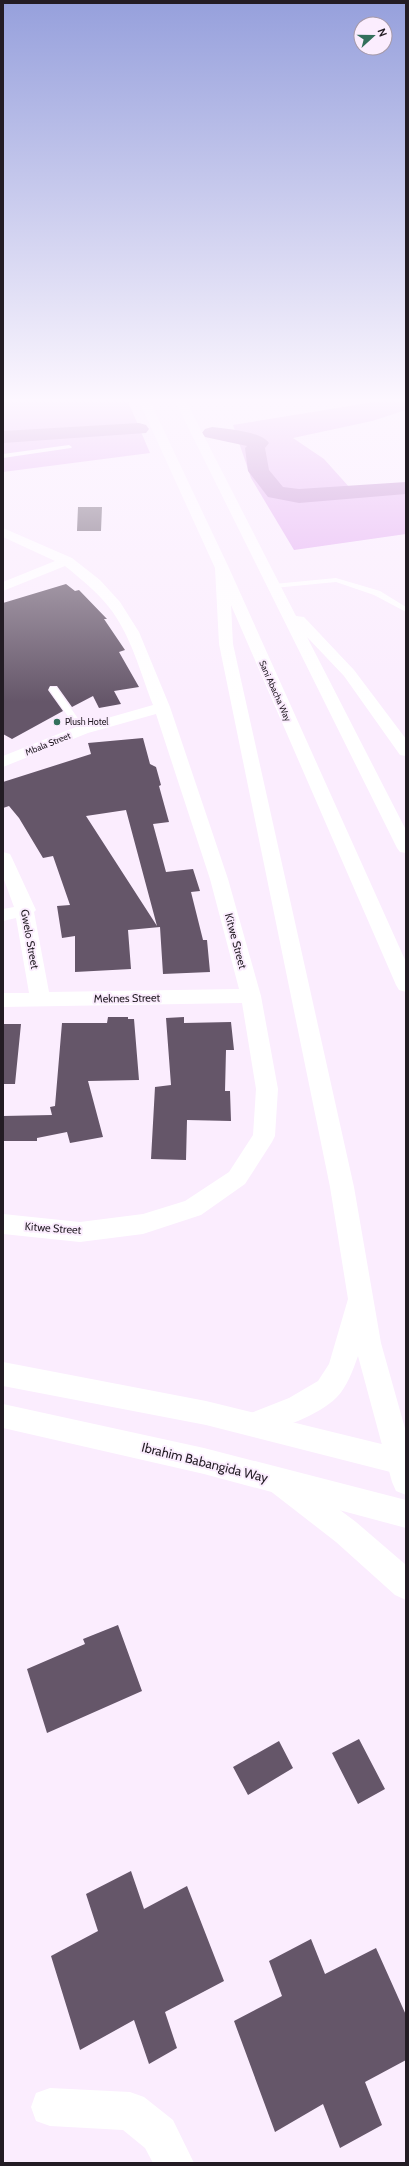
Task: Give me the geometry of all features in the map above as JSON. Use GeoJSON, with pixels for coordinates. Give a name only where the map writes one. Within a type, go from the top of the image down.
{"type":"FeatureCollection","features":[{"type":"Feature","properties":{"kind":"main road","name":"Sani Abacha Way"},"geometry":{"type":"LineString","coordinates":[[190,500],[222,568],[406,985]]}},
{"type":"Feature","properties":{"kind":"main road"},"geometry":{"type":"LineString","coordinates":[[231,500],[406,848]]}},
{"type":"Feature","properties":{"kind":"main road","name":"Kitwe Street"},"geometry":{"type":"LineString","coordinates":[[3,532],[67,561],[95,583],[115,605],[132,632],[162,707],[219,879],[251,996],[267,1089],[264,1136],[237,1178],[193,1208],[142,1224],[80,1232],[3,1224]]}},
{"type":"Feature","properties":{"kind":"main road"},"geometry":{"type":"LineString","coordinates":[[3,587],[67,561]]}},
{"type":"Feature","properties":{"kind":"main road"},"geometry":{"type":"LineString","coordinates":[[222,568],[226,644],[342,1187],[368,1343],[404,1468]]}},
{"type":"Feature","properties":{"kind":"main road"},"geometry":{"type":"LineString","coordinates":[[283,603],[349,673],[406,751]]}},
{"type":"Feature","properties":{"kind":"main road","name":"Mbala Street"},"geometry":{"type":"LineString","coordinates":[[3,762],[82,730],[162,707]]}},
{"type":"Feature","properties":{"kind":"main road","name":"Gwelo Street"},"geometry":{"type":"LineString","coordinates":[[3,858],[11,873],[26,910],[40,999]]}},
{"type":"Feature","properties":{"kind":"main road"},"geometry":{"type":"LineString","coordinates":[[3,915],[26,910]]}},
{"type":"Feature","properties":{"kind":"main road","name":"Meknes Street"},"geometry":{"type":"LineString","coordinates":[[3,1000],[251,996]]}},
{"type":"Feature","properties":{"kind":"main road"},"geometry":{"type":"LineString","coordinates":[[256,1424],[307,1404],[333,1383],[346,1354],[360,1296]]}},
{"type":"Feature","properties":{"kind":"main road"},"geometry":{"type":"LineString","coordinates":[[3,1374],[95,1389],[256,1424],[404,1468]]}},
{"type":"Feature","properties":{"kind":"main road","name":"Ibrahim Babangida Way"},"geometry":{"type":"LineString","coordinates":[[3,1416],[105,1438],[406,1514]]}},
{"type":"Feature","properties":{"kind":"main road"},"geometry":{"type":"LineString","coordinates":[[279,1481],[346,1532],[406,1585]]}},
{"type":"Feature","properties":{"kind":"main road"},"geometry":{"type":"LineString","coordinates":[[50,2107],[130,2111],[159,2134],[174,2163]]}},
{"type":"Feature","properties":{"kind":"lane"},"geometry":{"type":"LineString","coordinates":[[274,586],[336,580],[376,593],[406,610]]}},
{"type":"Feature","properties":{"kind":"lane"},"geometry":{"type":"LineString","coordinates":[[53,689],[82,730]]}},
{"type":"Feature","properties":{"kind":"shaded area"},"geometry":{"type":"Polygon","coordinates":[[[264,500],[406,500],[406,534],[294,550],[264,500]]]}},
{"type":"Feature","properties":{"kind":"building"},"geometry":{"type":"Polygon","coordinates":[[[78,507],[102,507],[101,531],[77,531],[78,507]]]}},
{"type":"Feature","properties":{"kind":"building"},"geometry":{"type":"Polygon","coordinates":[[[66,584],[75,591],[79,590],[107,619],[104,619],[125,650],[119,652],[139,687],[114,691],[121,704],[99,708],[93,696],[72,707],[57,686],[50,686],[48,690],[63,711],[12,739],[3,734],[3,603],[66,584]]]}},
{"type":"Feature","properties":{"kind":"building"},"geometry":{"type":"Polygon","coordinates":[[[143,738],[150,764],[156,767],[161,785],[159,786],[169,822],[153,824],[166,872],[193,869],[200,891],[191,892],[203,940],[207,940],[210,972],[163,974],[160,927],[128,930],[131,969],[75,972],[75,936],[62,938],[57,906],[70,905],[53,856],[43,858],[19,818],[9,806],[3,808],[3,782],[91,754],[88,743],[143,738]],[[126,810],[86,816],[157,926],[126,810]]]}},
{"type":"Feature","properties":{"kind":"building"},"geometry":{"type":"Polygon","coordinates":[[[108,1017],[128,1017],[128,1019],[134,1019],[139,1080],[88,1081],[103,1137],[70,1143],[67,1132],[37,1138],[37,1141],[3,1141],[3,1116],[52,1115],[50,1107],[55,1106],[62,1023],[107,1023],[108,1017]]]}},
{"type":"Feature","properties":{"kind":"building"},"geometry":{"type":"Polygon","coordinates":[[[184,1017],[184,1023],[231,1022],[234,1050],[226,1050],[225,1091],[230,1091],[231,1121],[187,1120],[186,1160],[151,1159],[155,1087],[171,1085],[166,1018],[184,1017]]]}},
{"type":"Feature","properties":{"kind":"building"},"geometry":{"type":"Polygon","coordinates":[[[3,1024],[21,1024],[15,1084],[3,1084],[3,1024]]]}},
{"type":"Feature","properties":{"kind":"building"},"geometry":{"type":"Polygon","coordinates":[[[118,1625],[142,1691],[47,1733],[27,1669],[85,1644],[83,1639],[118,1625]]]}},
{"type":"Feature","properties":{"kind":"building"},"geometry":{"type":"Polygon","coordinates":[[[359,1739],[385,1789],[358,1804],[332,1753],[359,1739]]]}},
{"type":"Feature","properties":{"kind":"building"},"geometry":{"type":"Polygon","coordinates":[[[279,1741],[293,1768],[248,1795],[233,1767],[279,1741]]]}},
{"type":"Feature","properties":{"kind":"building"},"geometry":{"type":"Polygon","coordinates":[[[131,1871],[144,1909],[187,1886],[224,1981],[165,2012],[177,2048],[149,2064],[134,2020],[80,2050],[51,1956],[98,1931],[86,1894],[131,1871]]]}},
{"type":"Feature","properties":{"kind":"building"},"geometry":{"type":"Polygon","coordinates":[[[311,1939],[325,1974],[376,1948],[406,2015],[406,2060],[365,2082],[382,2125],[340,2148],[323,2104],[275,2132],[234,2021],[282,1996],[269,1961],[311,1939]]]}},
{"type":"Feature","properties":{"kind":"place","name":"Plush Hotel"},"geometry":{"type":"Point","coordinates":[57,722]}}]}
